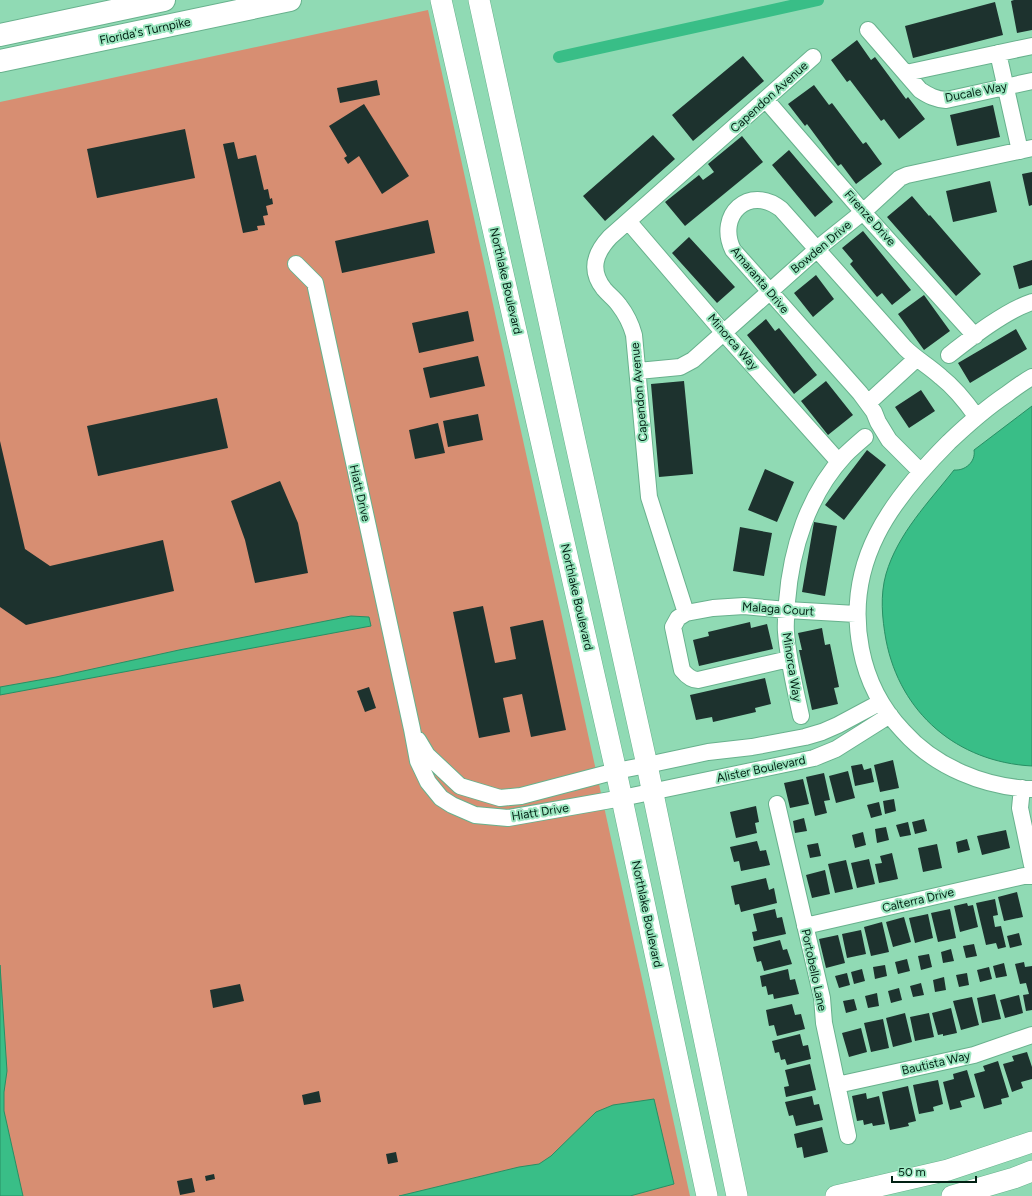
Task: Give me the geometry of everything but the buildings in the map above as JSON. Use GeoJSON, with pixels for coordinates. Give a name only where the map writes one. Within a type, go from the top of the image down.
{"type":"FeatureCollection","features":[{"type":"Feature","properties":{"kind":"highway"},"geometry":{"type":"LineString","coordinates":[[0,35],[164,0]]}},
{"type":"Feature","properties":{"kind":"highway","name":"Florida's Turnpike"},"geometry":{"type":"LineString","coordinates":[[0,61],[290,0]]}},
{"type":"Feature","properties":{"kind":"main road","name":"Northlake Boulevard"},"geometry":{"type":"LineString","coordinates":[[441,0],[616,770],[707,1196]]}},
{"type":"Feature","properties":{"kind":"main road"},"geometry":{"type":"LineString","coordinates":[[479,0],[647,765],[738,1196]]}},
{"type":"Feature","properties":{"kind":"main road"},"geometry":{"type":"LineString","coordinates":[[836,1196],[948,1170],[1032,1142]]}},
{"type":"Feature","properties":{"kind":"main road"},"geometry":{"type":"LineString","coordinates":[[952,1196],[1014,1178],[1032,1171]]}},
{"type":"Feature","properties":{"kind":"street","name":"Ducale Way"},"geometry":{"type":"LineString","coordinates":[[868,30],[920,90],[929,96],[938,99],[946,100],[1032,81]]}},
{"type":"Feature","properties":{"kind":"street"},"geometry":{"type":"LineString","coordinates":[[906,73],[1032,46]]}},
{"type":"Feature","properties":{"kind":"street","name":"Bowden Drive"},"geometry":{"type":"LineString","coordinates":[[638,371],[671,369],[686,364],[817,249],[863,212],[900,178],[907,175],[1026,150],[1006,86],[998,53]]}},
{"type":"Feature","properties":{"kind":"street","name":"Capendon Avenue"},"geometry":{"type":"LineString","coordinates":[[686,613],[649,497],[636,347],[631,326],[619,305],[600,282],[595,267],[598,252],[603,244],[628,221],[813,58]]}},
{"type":"Feature","properties":{"kind":"street","name":"Firenze Drive"},"geometry":{"type":"LineString","coordinates":[[766,100],[863,212],[975,336]]}},
{"type":"Feature","properties":{"kind":"street","name":"Amaranta Drive"},"geometry":{"type":"LineString","coordinates":[[921,472],[889,440],[868,403],[738,257],[730,244],[727,231],[731,216],[740,206],[745,202],[759,199],[773,203],[781,208],[916,359],[942,377],[963,399],[976,416]]}},
{"type":"Feature","properties":{"kind":"street","name":"Minorca Way"},"geometry":{"type":"LineString","coordinates":[[628,221],[723,332],[839,462]]}},
{"type":"Feature","properties":{"kind":"street","name":"Hiatt Drive"},"geometry":{"type":"LineString","coordinates":[[296,264],[315,283],[418,761],[428,782],[441,798],[452,805],[476,815],[508,818],[622,798]]}},
{"type":"Feature","properties":{"kind":"street"},"geometry":{"type":"LineString","coordinates":[[949,355],[1011,312],[1032,302]]}},
{"type":"Feature","properties":{"kind":"street"},"geometry":{"type":"LineString","coordinates":[[868,403],[916,359]]}},
{"type":"Feature","properties":{"kind":"street"},"geometry":{"type":"LineString","coordinates":[[1032,377],[976,416],[921,472],[892,508],[880,527],[871,546],[861,579],[856,614],[864,665],[885,709],[908,737],[936,760],[965,774],[978,779],[1027,788],[1020,808],[1032,865]]}},
{"type":"Feature","properties":{"kind":"street","name":"Minorca Way"},"geometry":{"type":"LineString","coordinates":[[801,716],[785,630],[788,584],[793,560],[804,519],[823,483],[839,462],[865,437]]}},
{"type":"Feature","properties":{"kind":"street","name":"Malaga Court"},"geometry":{"type":"LineString","coordinates":[[686,613],[713,608],[744,606],[856,614]]}},
{"type":"Feature","properties":{"kind":"street"},"geometry":{"type":"LineString","coordinates":[[686,613],[675,622],[674,634],[682,670],[684,674],[694,680],[790,659]]}},
{"type":"Feature","properties":{"kind":"street","name":"Alister Boulevard"},"geometry":{"type":"LineString","coordinates":[[616,770],[708,752],[752,747],[805,737],[885,709]]}},
{"type":"Feature","properties":{"kind":"street","name":"Alister Boulevard"},"geometry":{"type":"LineString","coordinates":[[622,798],[820,756],[836,750],[885,709]]}},
{"type":"Feature","properties":{"kind":"street","name":"Hiatt Drive"},"geometry":{"type":"LineString","coordinates":[[412,729],[427,755],[460,786],[500,798],[521,796],[616,770]]}},
{"type":"Feature","properties":{"kind":"street","name":"Portobello Lane"},"geometry":{"type":"LineString","coordinates":[[777,804],[822,998],[824,1023],[848,1136]]}},
{"type":"Feature","properties":{"kind":"street","name":"Calterra Drive"},"geometry":{"type":"LineString","coordinates":[[805,926],[1024,876],[1032,876]]}},
{"type":"Feature","properties":{"kind":"street","name":"Bautista Way"},"geometry":{"type":"LineString","coordinates":[[837,1085],[966,1057],[1032,1034]]}},
{"type":"Feature","properties":{"kind":"shaded area"},"geometry":{"type":"Polygon","coordinates":[[[428,10],[690,1196],[0,1196],[0,102],[428,10]]]}},
{"type":"Feature","properties":{"kind":"shaded area"},"geometry":{"type":"Polygon","coordinates":[[[1032,406],[1032,766],[1005,762],[980,755],[957,744],[936,729],[919,711],[904,690],[893,666],[886,640],[882,607],[884,582],[891,559],[898,545],[915,519],[954,470],[962,469],[969,465],[973,458],[974,450],[1032,406]]]}},
{"type":"Feature","properties":{"kind":"shaded area"},"geometry":{"type":"Polygon","coordinates":[[[351,616],[369,617],[371,626],[0,695],[0,687],[56,677],[179,650],[351,616]]]}},
{"type":"Feature","properties":{"kind":"shaded area"},"geometry":{"type":"Polygon","coordinates":[[[0,965],[7,1071],[4,1092],[4,1111],[23,1196],[0,1196],[0,965]]]}},
{"type":"Feature","properties":{"kind":"shaded area"},"geometry":{"type":"Polygon","coordinates":[[[654,1099],[674,1184],[630,1196],[399,1196],[519,1167],[539,1164],[551,1156],[596,1112],[613,1105],[654,1099]]]}},
{"type":"Feature","properties":{"kind":"waterway"},"geometry":{"type":"LineString","coordinates":[[559,57],[818,0]]}}]}
